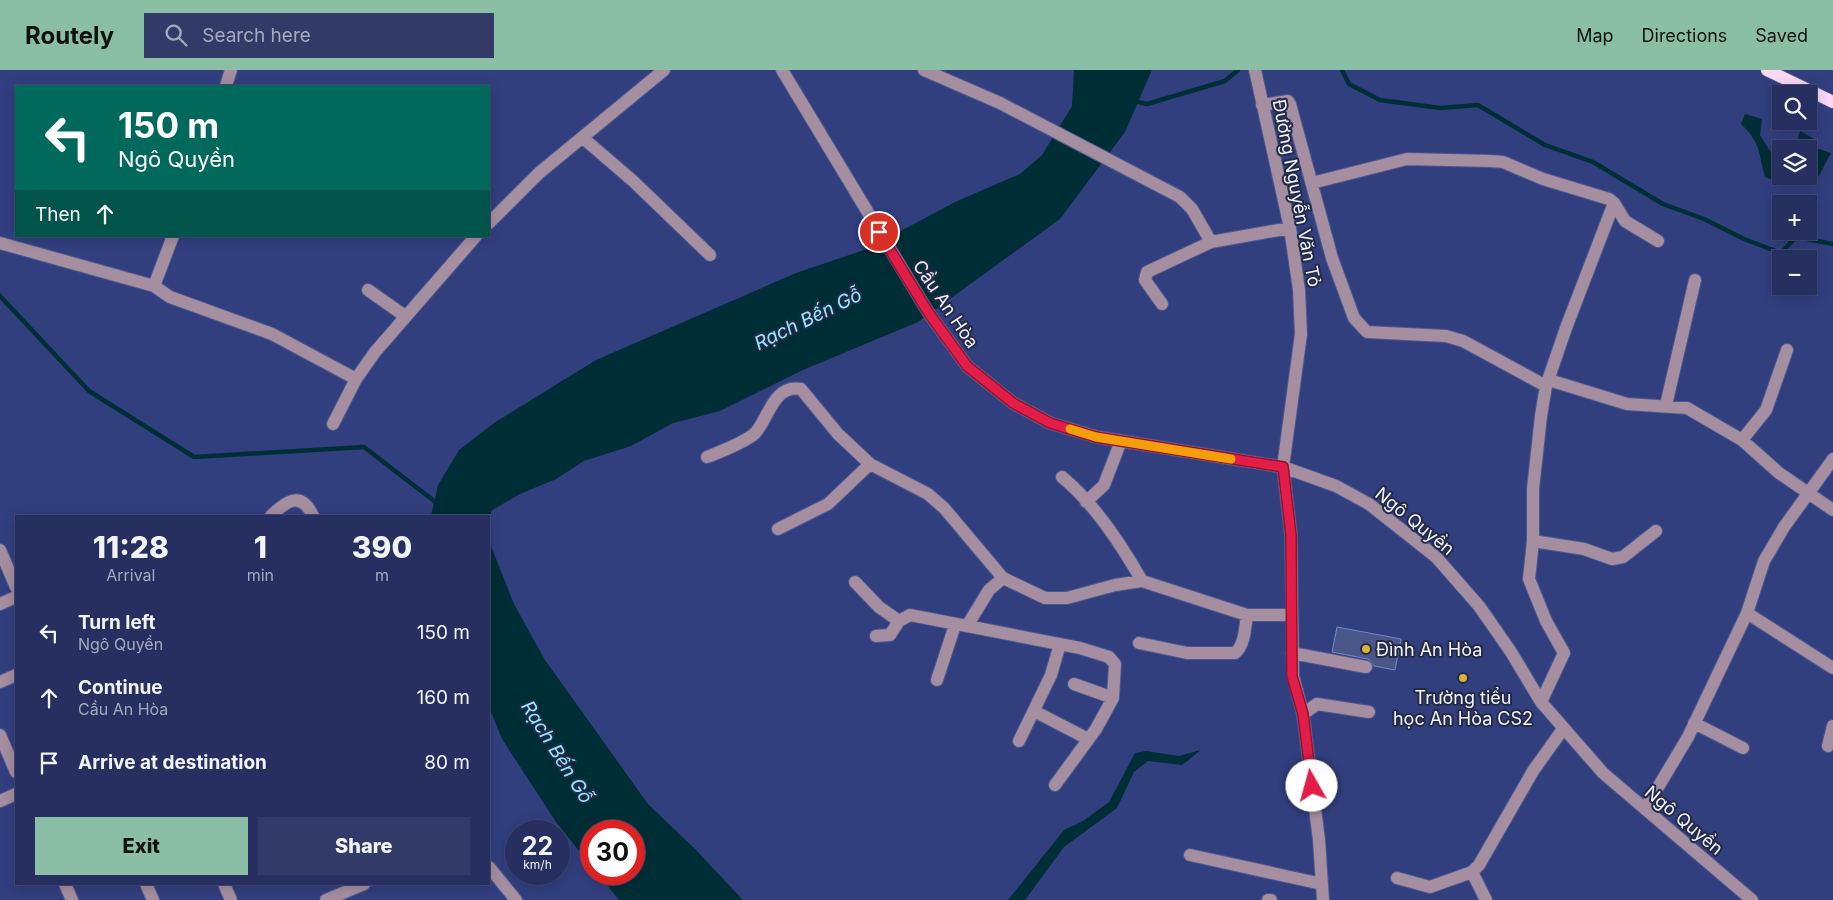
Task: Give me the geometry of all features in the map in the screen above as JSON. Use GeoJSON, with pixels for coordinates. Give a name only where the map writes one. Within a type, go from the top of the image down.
{"type":"FeatureCollection","features":[{"type":"Feature","properties":{"kind":"main road"},"geometry":{"type":"LineString","coordinates":[[1767,70],[1833,102]]}},
{"type":"Feature","properties":{"kind":"street"},"geometry":{"type":"LineString","coordinates":[[226,85],[231,70]]}},
{"type":"Feature","properties":{"kind":"street"},"geometry":{"type":"LineString","coordinates":[[490,222],[528,182],[664,70]]}},
{"type":"Feature","properties":{"kind":"street","name":"Cầu An Hòa"},"geometry":{"type":"LineString","coordinates":[[782,70],[928,312],[967,366]]}},
{"type":"Feature","properties":{"kind":"street"},"geometry":{"type":"LineString","coordinates":[[924,70],[1000,103],[1121,164],[1180,197],[1192,209],[1211,242]]}},
{"type":"Feature","properties":{"kind":"street","name":"Đường Nguyễn Văn Tỏ"},"geometry":{"type":"LineString","coordinates":[[1255,72],[1290,228],[1302,320],[1283,467],[1291,535],[1292,676],[1303,714],[1319,840],[1323,900]]}},
{"type":"Feature","properties":{"kind":"street"},"geometry":{"type":"LineString","coordinates":[[1262,105],[1282,101],[1288,101],[1290,104],[1332,258],[1354,318],[1367,332],[1446,336],[1463,340],[1548,383],[1627,404],[1666,405],[1687,408],[1742,440],[1779,473],[1833,510]]}},
{"type":"Feature","properties":{"kind":"street"},"geometry":{"type":"LineString","coordinates":[[583,138],[633,181],[710,255]]}},
{"type":"Feature","properties":{"kind":"street"},"geometry":{"type":"LineString","coordinates":[[1312,183],[1407,159],[1490,161],[1515,166],[1543,179],[1609,199],[1614,203],[1625,221],[1658,241]]}},
{"type":"Feature","properties":{"kind":"street"},"geometry":{"type":"LineString","coordinates":[[1542,702],[1564,652],[1546,621],[1529,579],[1533,542],[1533,489],[1548,383],[1566,328],[1614,203]]}},
{"type":"Feature","properties":{"kind":"street"},"geometry":{"type":"LineString","coordinates":[[1162,304],[1145,280],[1144,276],[1147,272],[1211,242],[1290,228]]}},
{"type":"Feature","properties":{"kind":"street"},"geometry":{"type":"LineString","coordinates":[[154,286],[173,237]]}},
{"type":"Feature","properties":{"kind":"street"},"geometry":{"type":"LineString","coordinates":[[333,424],[356,379],[375,352],[475,237]]}},
{"type":"Feature","properties":{"kind":"street"},"geometry":{"type":"LineString","coordinates":[[0,243],[154,286],[170,297],[272,334],[356,379]]}},
{"type":"Feature","properties":{"kind":"street"},"geometry":{"type":"LineString","coordinates":[[1666,405],[1695,280]]}},
{"type":"Feature","properties":{"kind":"street"},"geometry":{"type":"LineString","coordinates":[[368,290],[405,316]]}},
{"type":"Feature","properties":{"kind":"street"},"geometry":{"type":"LineString","coordinates":[[1742,440],[1766,410],[1787,350]]}},
{"type":"Feature","properties":{"kind":"street","name":"Ngô Quyền"},"geometry":{"type":"LineString","coordinates":[[967,366],[1013,403],[1050,423],[1096,437],[1283,467],[1336,486],[1369,504],[1436,557],[1479,606],[1511,652],[1542,702],[1563,729],[1603,773],[1752,900]]}},
{"type":"Feature","properties":{"kind":"street"},"geometry":{"type":"LineString","coordinates":[[707,458],[755,434],[772,402],[796,388],[801,389],[838,434],[870,464],[928,494],[958,522],[1003,578],[1046,598],[1058,599],[1115,585],[1142,581],[1247,615],[1291,615]]}},
{"type":"Feature","properties":{"kind":"street"},"geometry":{"type":"LineString","coordinates":[[1086,502],[1104,485],[1121,441]]}},
{"type":"Feature","properties":{"kind":"street"},"geometry":{"type":"LineString","coordinates":[[1645,809],[1694,723],[1747,613],[1764,561],[1784,527],[1833,459]]}},
{"type":"Feature","properties":{"kind":"street"},"geometry":{"type":"LineString","coordinates":[[778,529],[828,504],[870,464]]}},
{"type":"Feature","properties":{"kind":"street"},"geometry":{"type":"LineString","coordinates":[[1062,477],[1086,502],[1124,550],[1142,581]]}},
{"type":"Feature","properties":{"kind":"street"},"geometry":{"type":"LineString","coordinates":[[272,515],[284,504],[294,500],[305,504],[312,515]]}},
{"type":"Feature","properties":{"kind":"street"},"geometry":{"type":"LineString","coordinates":[[1533,542],[1584,549],[1612,559],[1623,557],[1656,531]]}},
{"type":"Feature","properties":{"kind":"street"},"geometry":{"type":"LineString","coordinates":[[0,550],[5,573],[15,586]]}},
{"type":"Feature","properties":{"kind":"street"},"geometry":{"type":"LineString","coordinates":[[937,680],[961,625],[989,590],[1003,578]]}},
{"type":"Feature","properties":{"kind":"street"},"geometry":{"type":"LineString","coordinates":[[855,582],[879,607],[898,621]]}},
{"type":"Feature","properties":{"kind":"street"},"geometry":{"type":"LineString","coordinates":[[0,604],[15,597]]}},
{"type":"Feature","properties":{"kind":"street"},"geometry":{"type":"LineString","coordinates":[[1747,613],[1833,668]]}},
{"type":"Feature","properties":{"kind":"street"},"geometry":{"type":"LineString","coordinates":[[876,636],[890,635],[898,621],[910,615],[1080,648],[1109,657],[1115,664],[1113,698],[1088,739],[1055,785]]}},
{"type":"Feature","properties":{"kind":"street"},"geometry":{"type":"LineString","coordinates":[[1139,643],[1187,653],[1235,653],[1240,649],[1247,615]]}},
{"type":"Feature","properties":{"kind":"street"},"geometry":{"type":"LineString","coordinates":[[1019,741],[1051,675],[1060,644]]}},
{"type":"Feature","properties":{"kind":"street"},"geometry":{"type":"LineString","coordinates":[[1292,653],[1366,667]]}},
{"type":"Feature","properties":{"kind":"street"},"geometry":{"type":"LineString","coordinates":[[0,682],[15,675]]}},
{"type":"Feature","properties":{"kind":"street"},"geometry":{"type":"LineString","coordinates":[[1074,684],[1113,698]]}},
{"type":"Feature","properties":{"kind":"street"},"geometry":{"type":"LineString","coordinates":[[1303,714],[1317,704],[1369,712]]}},
{"type":"Feature","properties":{"kind":"street"},"geometry":{"type":"LineString","coordinates":[[1034,711],[1088,739]]}},
{"type":"Feature","properties":{"kind":"street"},"geometry":{"type":"LineString","coordinates":[[1694,723],[1743,748]]}},
{"type":"Feature","properties":{"kind":"street"},"geometry":{"type":"LineString","coordinates":[[1828,746],[1833,726]]}},
{"type":"Feature","properties":{"kind":"street"},"geometry":{"type":"LineString","coordinates":[[1397,878],[1430,887],[1472,872],[1479,865],[1533,771],[1563,729]]}},
{"type":"Feature","properties":{"kind":"street"},"geometry":{"type":"LineString","coordinates":[[0,735],[15,770]]}},
{"type":"Feature","properties":{"kind":"street"},"geometry":{"type":"LineString","coordinates":[[0,801],[15,794]]}},
{"type":"Feature","properties":{"kind":"street"},"geometry":{"type":"LineString","coordinates":[[1190,855],[1322,884]]}},
{"type":"Feature","properties":{"kind":"street"},"geometry":{"type":"LineString","coordinates":[[490,868],[516,900]]}},
{"type":"Feature","properties":{"kind":"street"},"geometry":{"type":"LineString","coordinates":[[1472,872],[1486,900]]}},
{"type":"Feature","properties":{"kind":"street"},"geometry":{"type":"LineString","coordinates":[[65,885],[72,900]]}},
{"type":"Feature","properties":{"kind":"street"},"geometry":{"type":"LineString","coordinates":[[146,885],[153,900]]}},
{"type":"Feature","properties":{"kind":"street"},"geometry":{"type":"LineString","coordinates":[[224,885],[231,900]]}},
{"type":"Feature","properties":{"kind":"street"},"geometry":{"type":"LineString","coordinates":[[326,900],[362,885]]}},
{"type":"Feature","properties":{"kind":"water","name":"Rạch Bến Gỗ"},"geometry":{"type":"Polygon","coordinates":[[[1074,70],[1152,70],[1125,132],[1060,219],[918,322],[803,370],[720,411],[673,423],[631,446],[584,461],[556,479],[520,494],[491,511],[490,525],[490,515],[431,515],[438,485],[459,450],[494,423],[596,360],[796,273],[867,249],[955,202],[1020,174],[1042,155],[1072,106],[1074,70]]]}},
{"type":"Feature","properties":{"kind":"water"},"geometry":{"type":"Polygon","coordinates":[[[1745,114],[1762,119],[1760,135],[1772,151],[1772,180],[1765,177],[1756,143],[1741,124],[1745,114]]]}},
{"type":"Feature","properties":{"kind":"water"},"geometry":{"type":"Polygon","coordinates":[[[1800,131],[1816,140],[1798,140],[1800,131]]]}},
{"type":"Feature","properties":{"kind":"water"},"geometry":{"type":"Polygon","coordinates":[[[1817,148],[1831,153],[1819,176],[1817,176],[1817,148]]]}},
{"type":"Feature","properties":{"kind":"water","name":"Rạch Bến Gỗ"},"geometry":{"type":"Polygon","coordinates":[[[490,544],[514,604],[545,660],[648,804],[695,849],[743,900],[619,900],[607,885],[645,885],[645,820],[580,820],[580,852],[570,840],[570,820],[555,820],[502,739],[490,709],[490,544]]]}},
{"type":"Feature","properties":{"kind":"water"},"geometry":{"type":"Polygon","coordinates":[[[1201,750],[1182,765],[1148,761],[1134,772],[1117,808],[1064,847],[1025,900],[1008,900],[1064,830],[1083,821],[1109,802],[1135,753],[1146,751],[1179,756],[1201,750]]]}},
{"type":"Feature","properties":{"kind":"building","name":"Đình An Hòa"},"geometry":{"type":"Polygon","coordinates":[[[1337,627],[1401,639],[1395,670],[1374,666],[1368,659],[1332,652],[1337,627]]]}},
{"type":"Feature","properties":{"kind":"waterway"},"geometry":{"type":"LineString","coordinates":[[1134,101],[1147,104],[1225,81],[1238,70]]}},
{"type":"Feature","properties":{"kind":"waterway"},"geometry":{"type":"LineString","coordinates":[[1342,70],[1349,84],[1380,100],[1440,108],[1478,105],[1545,145],[1593,162],[1663,204],[1704,219],[1744,239],[1781,253],[1796,237],[1833,244]]}},
{"type":"Feature","properties":{"kind":"waterway"},"geometry":{"type":"LineString","coordinates":[[0,296],[89,391],[194,457],[364,447],[438,504]]}},
{"type":"Feature","properties":{"kind":"slow traffic"},"geometry":{"type":"LineString","coordinates":[[1070,429],[1096,437],[1231,459]]}},
{"type":"Feature","properties":{"kind":"place","name":"Đình An Hòa"},"geometry":{"type":"Point","coordinates":[1366,649]}},
{"type":"Feature","properties":{"kind":"place","name":"Trường tiểu học An Hòa CS2"},"geometry":{"type":"Point","coordinates":[1463,678]}},
{"type":"Feature","properties":{"kind":"route"},"geometry":{"type":"LineString","coordinates":[[879,232],[928,312],[967,366],[1013,403],[1050,423],[1096,437],[1283,467],[1291,535],[1292,676],[1303,714],[1312,786]]}}]}
